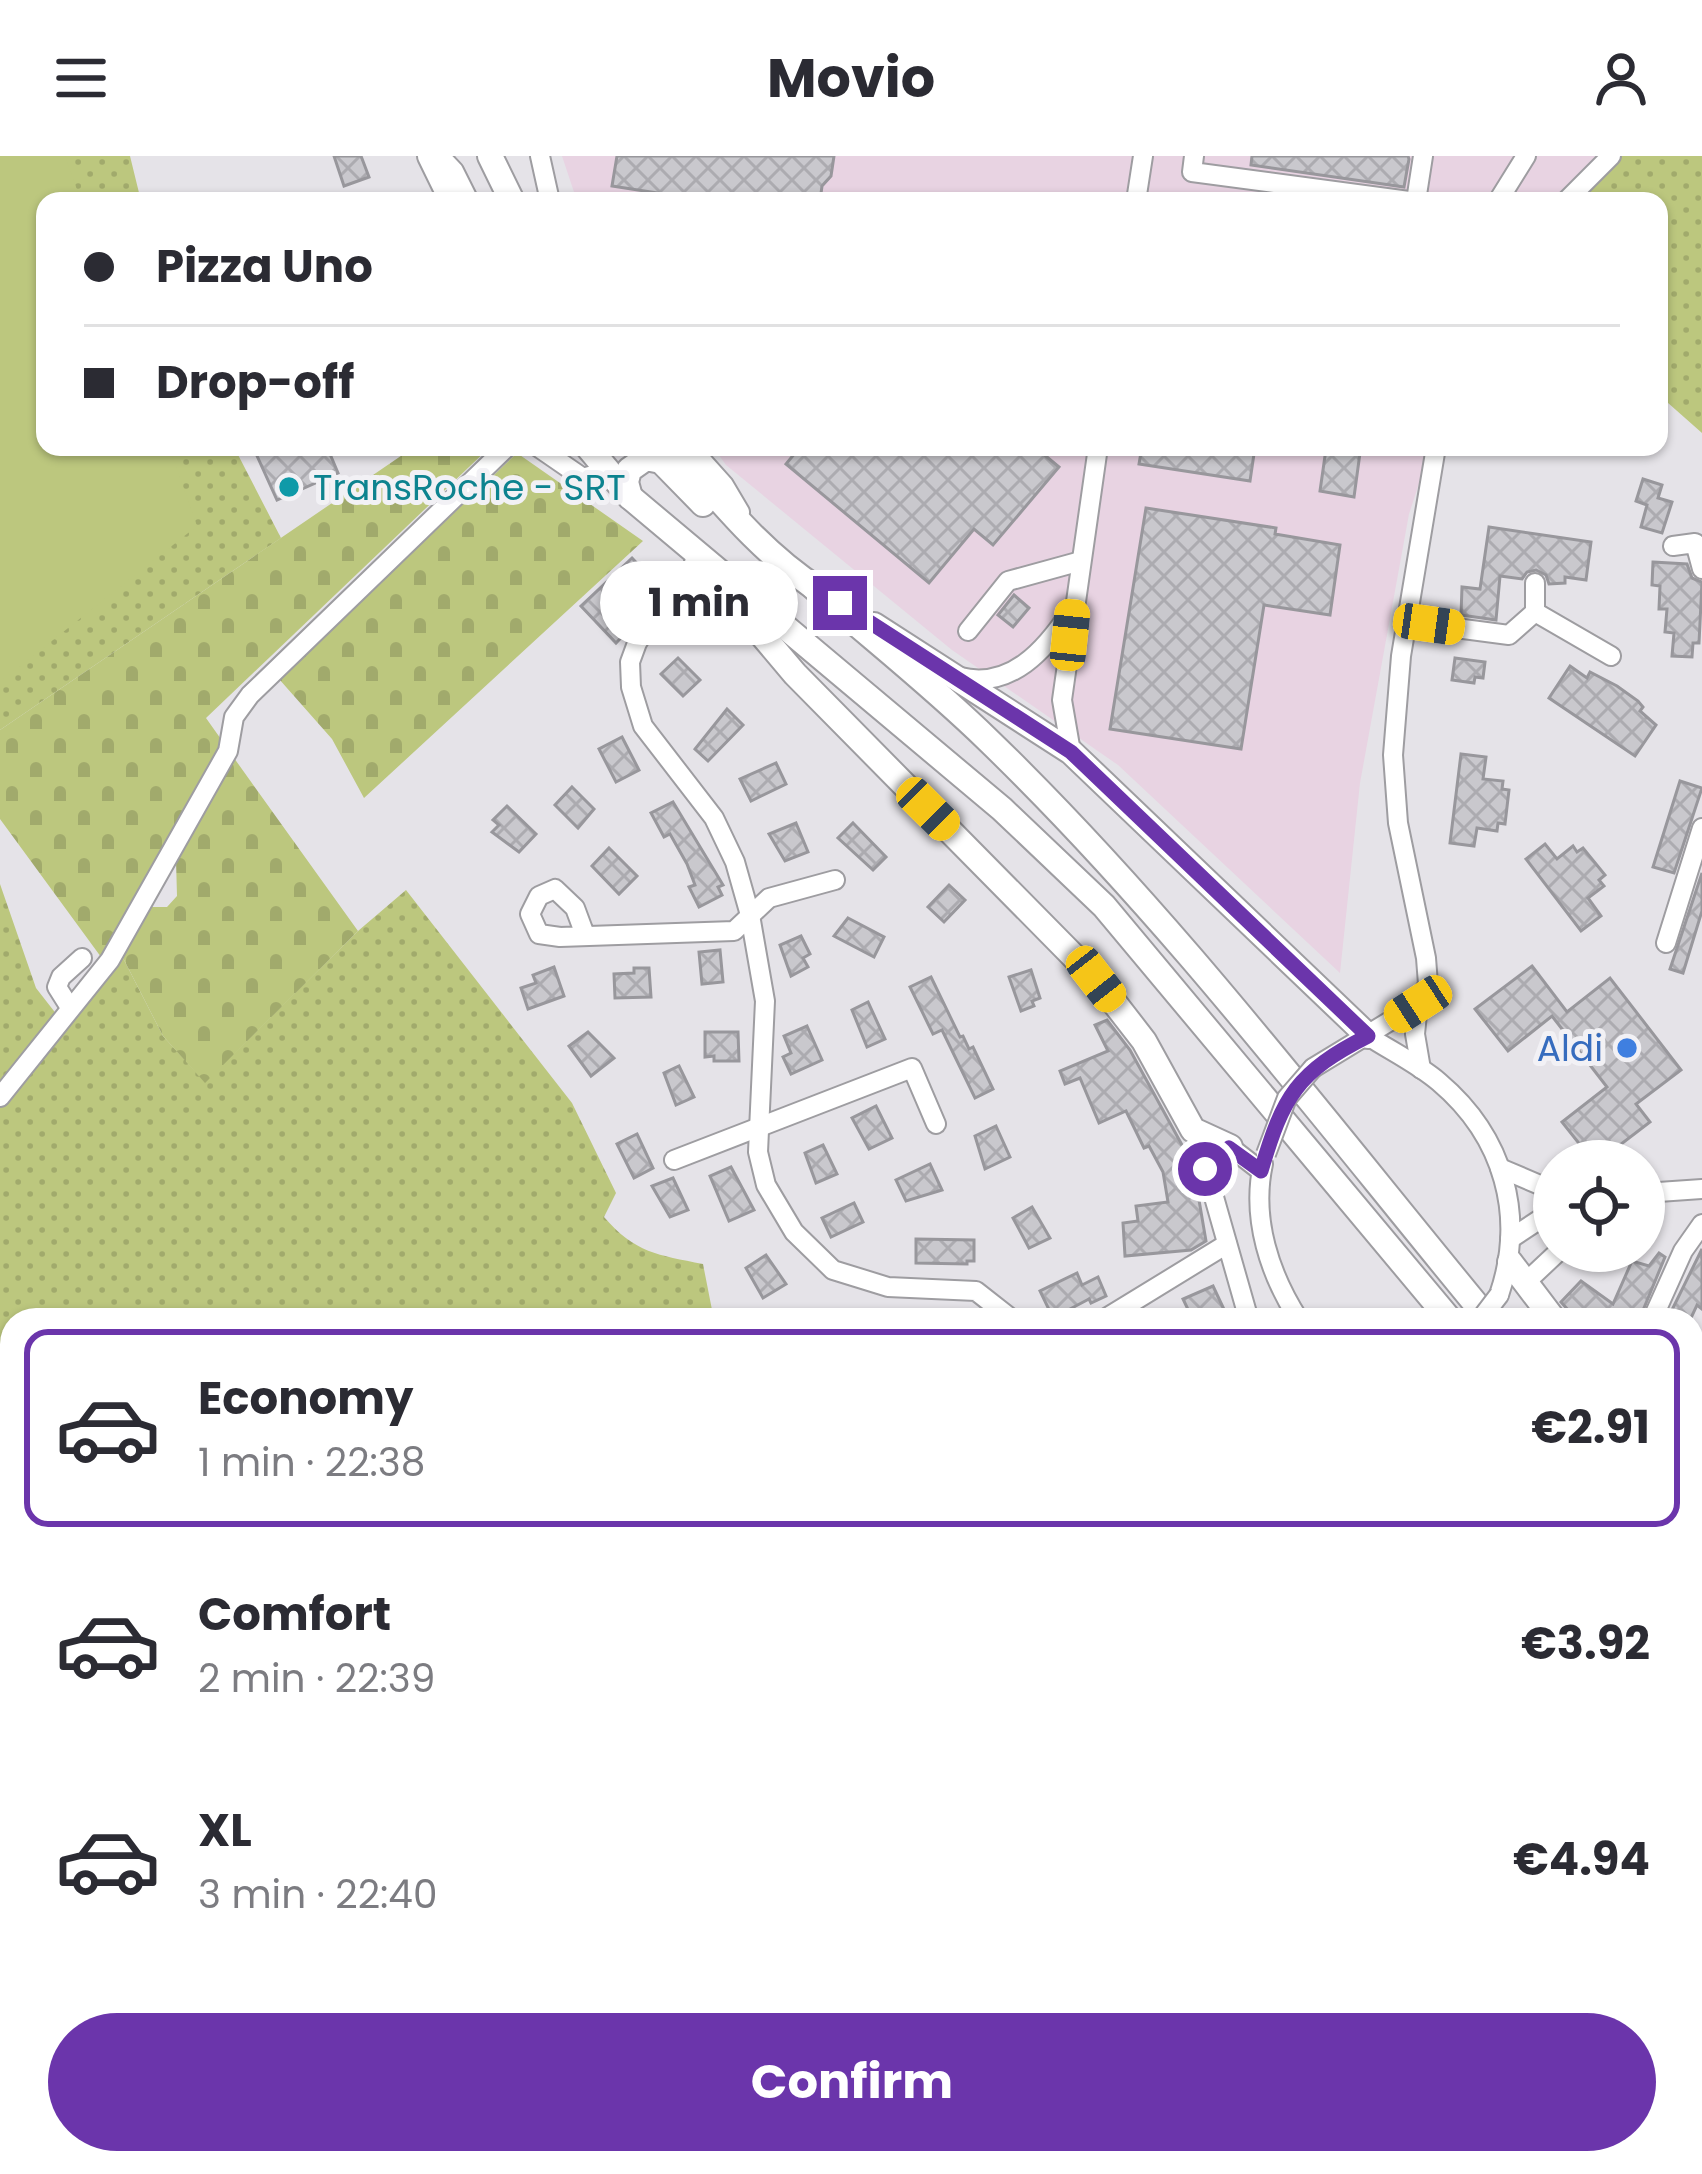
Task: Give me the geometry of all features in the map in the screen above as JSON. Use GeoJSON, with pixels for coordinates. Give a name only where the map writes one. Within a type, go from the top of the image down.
{"type":"FeatureCollection","features":[{"type":"Feature","properties":{"kind":"main road"},"geometry":{"type":"LineString","coordinates":[[430,156],[448,192]]}},
{"type":"Feature","properties":{"kind":"main road"},"geometry":{"type":"LineString","coordinates":[[490,156],[508,192]]}},
{"type":"Feature","properties":{"kind":"main road"},"geometry":{"type":"LineString","coordinates":[[595,456],[630,497],[696,556],[1001,809],[1104,906],[1440,1308]]}},
{"type":"Feature","properties":{"kind":"main road"},"geometry":{"type":"LineString","coordinates":[[681,456],[757,542],[990,741],[1115,872],[1227,997],[1475,1308]]}},
{"type":"Feature","properties":{"kind":"main road"},"geometry":{"type":"LineString","coordinates":[[630,497],[629,470],[646,458],[661,461],[750,551],[1071,752],[1368,1036]]}},
{"type":"Feature","properties":{"kind":"main road"},"geometry":{"type":"LineString","coordinates":[[696,556],[795,674],[1096,979],[1144,1041],[1193,1130],[1229,1148]]}},
{"type":"Feature","properties":{"kind":"main road"},"geometry":{"type":"LineString","coordinates":[[1515,1262],[1545,1308]]}},
{"type":"Feature","properties":{"kind":"street"},"geometry":{"type":"LineString","coordinates":[[440,156],[464,192]]}},
{"type":"Feature","properties":{"kind":"street"},"geometry":{"type":"LineString","coordinates":[[540,156],[548,192]]}},
{"type":"Feature","properties":{"kind":"street"},"geometry":{"type":"LineString","coordinates":[[1137,192],[1143,156]]}},
{"type":"Feature","properties":{"kind":"street"},"geometry":{"type":"LineString","coordinates":[[1194,156],[1192,172],[1344,192]]}},
{"type":"Feature","properties":{"kind":"street"},"geometry":{"type":"LineString","coordinates":[[1415,192],[1423,156]]}},
{"type":"Feature","properties":{"kind":"street"},"geometry":{"type":"LineString","coordinates":[[1504,192],[1526,156]]}},
{"type":"Feature","properties":{"kind":"street"},"geometry":{"type":"LineString","coordinates":[[1575,192],[1611,156]]}},
{"type":"Feature","properties":{"kind":"street"},"geometry":{"type":"LineString","coordinates":[[0,1097],[110,961],[228,751],[234,718],[250,695],[498,456]]}},
{"type":"Feature","properties":{"kind":"street"},"geometry":{"type":"LineString","coordinates":[[551,456],[583,478],[607,471]]}},
{"type":"Feature","properties":{"kind":"street"},"geometry":{"type":"LineString","coordinates":[[698,456],[724,485],[757,542]]}},
{"type":"Feature","properties":{"kind":"street"},"geometry":{"type":"LineString","coordinates":[[1071,752],[1062,700],[1097,456]]}},
{"type":"Feature","properties":{"kind":"street"},"geometry":{"type":"LineString","coordinates":[[1421,1069],[1415,1051],[1418,1004],[1428,984],[1426,958],[1398,824],[1393,754],[1401,656],[1435,456]]}},
{"type":"Feature","properties":{"kind":"street"},"geometry":{"type":"LineString","coordinates":[[1672,546],[1695,543],[1702,569]]}},
{"type":"Feature","properties":{"kind":"street"},"geometry":{"type":"LineString","coordinates":[[696,556],[686,589],[647,627],[638,643],[630,662],[631,687],[643,726],[714,818],[735,862],[765,1001],[758,1152],[766,1185],[794,1232],[833,1270],[888,1287],[976,1291],[998,1308]]}},
{"type":"Feature","properties":{"kind":"street"},"geometry":{"type":"LineString","coordinates":[[968,631],[1008,581],[1081,561]]}},
{"type":"Feature","properties":{"kind":"street"},"geometry":{"type":"LineString","coordinates":[[1534,583],[1535,612]]}},
{"type":"Feature","properties":{"kind":"street"},"geometry":{"type":"LineString","coordinates":[[951,675],[976,681],[1017,670],[1047,647],[1073,607]]}},
{"type":"Feature","properties":{"kind":"street"},"geometry":{"type":"LineString","coordinates":[[1410,622],[1510,634],[1535,612]]}},
{"type":"Feature","properties":{"kind":"street"},"geometry":{"type":"LineString","coordinates":[[1535,612],[1611,656]]}},
{"type":"Feature","properties":{"kind":"street"},"geometry":{"type":"LineString","coordinates":[[1666,943],[1702,829]]}},
{"type":"Feature","properties":{"kind":"street"},"geometry":{"type":"LineString","coordinates":[[585,935],[734,931],[769,898],[835,880]]}},
{"type":"Feature","properties":{"kind":"street"},"geometry":{"type":"LineString","coordinates":[[69,1006],[57,986],[82,958]]}},
{"type":"Feature","properties":{"kind":"street"},"geometry":{"type":"LineString","coordinates":[[1291,1308],[1278,1287],[1262,1229],[1263,1162],[1287,1098],[1313,1068],[1418,1004]]}},
{"type":"Feature","properties":{"kind":"street"},"geometry":{"type":"LineString","coordinates":[[1368,1036],[1421,1069],[1462,1108],[1500,1168],[1513,1207],[1515,1262]]}},
{"type":"Feature","properties":{"kind":"street"},"geometry":{"type":"LineString","coordinates":[[674,1160],[912,1068],[936,1124]]}},
{"type":"Feature","properties":{"kind":"street"},"geometry":{"type":"LineString","coordinates":[[1246,1308],[1205,1169],[1229,1148],[1263,1162]]}},
{"type":"Feature","properties":{"kind":"street"},"geometry":{"type":"LineString","coordinates":[[1500,1168],[1533,1182]]}},
{"type":"Feature","properties":{"kind":"street"},"geometry":{"type":"LineString","coordinates":[[1665,1192],[1702,1189]]}},
{"type":"Feature","properties":{"kind":"street"},"geometry":{"type":"LineString","coordinates":[[1658,1308],[1702,1224]]}},
{"type":"Feature","properties":{"kind":"street"},"geometry":{"type":"LineString","coordinates":[[1491,1308],[1533,1238]]}},
{"type":"Feature","properties":{"kind":"street"},"geometry":{"type":"LineString","coordinates":[[1123,1308],[1227,1244]]}},
{"type":"Feature","properties":{"kind":"street"},"geometry":{"type":"LineString","coordinates":[[1515,1262],[1533,1258]]}},
{"type":"Feature","properties":{"kind":"shaded area"},"geometry":{"type":"Polygon","coordinates":[[[562,156],[1607,156],[1575,192],[574,192],[562,156]]]}},
{"type":"Feature","properties":{"kind":"shaded area"},"geometry":{"type":"Polygon","coordinates":[[[720,456],[1428,456],[1409,514],[1360,783],[1340,973],[1118,765],[952,650],[720,456]]]}},
{"type":"Feature","properties":{"kind":"green space"},"geometry":{"type":"Polygon","coordinates":[[[0,156],[130,156],[139,192],[36,192],[36,456],[239,456],[281,538],[0,730],[0,156]]]}},
{"type":"Feature","properties":{"kind":"green space"},"geometry":{"type":"Polygon","coordinates":[[[0,156],[65,156],[78,192],[36,192],[36,456],[172,456],[197,526],[0,682],[0,156]]]}},
{"type":"Feature","properties":{"kind":"green space"},"geometry":{"type":"Polygon","coordinates":[[[1607,156],[1702,156],[1702,433],[1668,403],[1668,192],[1576,192],[1607,156]]]}},
{"type":"Feature","properties":{"kind":"green space"},"geometry":{"type":"Polygon","coordinates":[[[401,456],[481,456],[206,718],[223,742],[101,957],[0,819],[0,730],[401,456]]]}},
{"type":"Feature","properties":{"kind":"green space"},"geometry":{"type":"Polygon","coordinates":[[[514,456],[521,456],[643,541],[364,798],[332,739],[279,679],[514,456]]]}},
{"type":"Feature","properties":{"kind":"green space"},"geometry":{"type":"Polygon","coordinates":[[[234,758],[358,931],[205,1083],[163,1036],[122,956],[149,907],[167,907],[177,896],[176,860],[234,758]]]}},
{"type":"Feature","properties":{"kind":"green space"},"geometry":{"type":"Polygon","coordinates":[[[0,884],[36,988],[68,1029],[122,956],[163,1036],[205,1082],[406,890],[572,1103],[616,1193],[604,1217],[648,1251],[703,1264],[712,1308],[0,1308],[0,884]]]}},
{"type":"Feature","properties":{"kind":"building"},"geometry":{"type":"Polygon","coordinates":[[[334,156],[361,156],[369,177],[344,186],[334,156]]]}},
{"type":"Feature","properties":{"kind":"building"},"geometry":{"type":"Polygon","coordinates":[[[617,156],[834,156],[831,176],[821,192],[651,192],[612,186],[617,156]]]}},
{"type":"Feature","properties":{"kind":"building"},"geometry":{"type":"Polygon","coordinates":[[[1252,156],[1409,159],[1404,187],[1251,165],[1252,156]]]}},
{"type":"Feature","properties":{"kind":"building","name":"TransRoche - SRT"},"geometry":{"type":"Polygon","coordinates":[[[257,456],[331,456],[338,473],[277,500],[257,456]]]}},
{"type":"Feature","properties":{"kind":"building"},"geometry":{"type":"Polygon","coordinates":[[[793,456],[1046,456],[1059,467],[993,545],[974,529],[929,583],[786,464],[793,456]]]}},
{"type":"Feature","properties":{"kind":"building"},"geometry":{"type":"Polygon","coordinates":[[[1140,456],[1254,456],[1250,481],[1139,464],[1140,456]]]}},
{"type":"Feature","properties":{"kind":"building"},"geometry":{"type":"Polygon","coordinates":[[[1325,456],[1360,456],[1354,497],[1320,491],[1325,456]]]}},
{"type":"Feature","properties":{"kind":"building"},"geometry":{"type":"Polygon","coordinates":[[[1643,479],[1662,485],[1658,498],[1672,502],[1662,533],[1641,527],[1647,505],[1636,501],[1643,479]]]}},
{"type":"Feature","properties":{"kind":"building"},"geometry":{"type":"Polygon","coordinates":[[[1146,508],[1276,528],[1275,534],[1340,545],[1330,615],[1264,605],[1241,749],[1110,729],[1146,508]]]}},
{"type":"Feature","properties":{"kind":"building"},"geometry":{"type":"Polygon","coordinates":[[[1489,527],[1591,542],[1586,580],[1565,577],[1565,583],[1549,584],[1546,575],[1536,570],[1522,579],[1500,576],[1496,620],[1461,615],[1462,587],[1480,589],[1489,527]]]}},
{"type":"Feature","properties":{"kind":"building"},"geometry":{"type":"Polygon","coordinates":[[[632,558],[664,592],[616,643],[581,606],[632,558]]]}},
{"type":"Feature","properties":{"kind":"building"},"geometry":{"type":"Polygon","coordinates":[[[1653,562],[1687,564],[1692,578],[1702,582],[1699,643],[1693,643],[1692,657],[1672,656],[1674,633],[1665,632],[1667,609],[1659,609],[1660,586],[1652,585],[1653,562]]]}},
{"type":"Feature","properties":{"kind":"building"},"geometry":{"type":"Polygon","coordinates":[[[1014,595],[1029,608],[1013,627],[998,615],[1014,595]]]}},
{"type":"Feature","properties":{"kind":"building"},"geometry":{"type":"Polygon","coordinates":[[[678,658],[700,680],[683,696],[661,674],[678,658]]]}},
{"type":"Feature","properties":{"kind":"building"},"geometry":{"type":"Polygon","coordinates":[[[1455,658],[1485,662],[1483,678],[1475,677],[1474,683],[1452,680],[1455,658]]]}},
{"type":"Feature","properties":{"kind":"building"},"geometry":{"type":"Polygon","coordinates":[[[1570,666],[1587,678],[1590,672],[1617,686],[1638,701],[1643,707],[1640,711],[1656,725],[1635,756],[1549,698],[1570,666]]]}},
{"type":"Feature","properties":{"kind":"building"},"geometry":{"type":"Polygon","coordinates":[[[727,709],[743,725],[708,761],[695,749],[727,709]]]}},
{"type":"Feature","properties":{"kind":"building"},"geometry":{"type":"Polygon","coordinates":[[[622,737],[639,770],[616,782],[599,749],[622,737]]]}},
{"type":"Feature","properties":{"kind":"building"},"geometry":{"type":"Polygon","coordinates":[[[1461,754],[1486,757],[1483,779],[1503,781],[1502,789],[1509,790],[1505,824],[1498,823],[1497,831],[1477,828],[1474,846],[1450,843],[1461,754]]]}},
{"type":"Feature","properties":{"kind":"building"},"geometry":{"type":"Polygon","coordinates":[[[776,763],[786,784],[751,801],[740,779],[776,763]]]}},
{"type":"Feature","properties":{"kind":"building"},"geometry":{"type":"Polygon","coordinates":[[[1680,781],[1702,788],[1674,873],[1653,867],[1680,781]]]}},
{"type":"Feature","properties":{"kind":"building"},"geometry":{"type":"Polygon","coordinates":[[[572,787],[594,809],[578,828],[555,805],[572,787]]]}},
{"type":"Feature","properties":{"kind":"building"},"geometry":{"type":"Polygon","coordinates":[[[673,802],[723,885],[718,887],[722,895],[699,907],[689,887],[695,885],[687,864],[651,813],[673,802]]]}},
{"type":"Feature","properties":{"kind":"building"},"geometry":{"type":"Polygon","coordinates":[[[507,806],[536,834],[519,852],[492,832],[499,825],[493,820],[507,806]]]}},
{"type":"Feature","properties":{"kind":"building"},"geometry":{"type":"Polygon","coordinates":[[[796,823],[808,852],[785,861],[769,834],[796,823]]]}},
{"type":"Feature","properties":{"kind":"building"},"geometry":{"type":"Polygon","coordinates":[[[853,823],[886,857],[873,870],[838,838],[853,823]]]}},
{"type":"Feature","properties":{"kind":"building"},"geometry":{"type":"Polygon","coordinates":[[[1545,844],[1557,859],[1573,846],[1577,852],[1583,848],[1605,875],[1599,880],[1604,886],[1588,898],[1601,916],[1581,931],[1526,859],[1545,844]]]}},
{"type":"Feature","properties":{"kind":"building"},"geometry":{"type":"Polygon","coordinates":[[[609,848],[637,876],[619,894],[592,866],[609,848]]]}},
{"type":"Feature","properties":{"kind":"building"},"geometry":{"type":"Polygon","coordinates":[[[1702,873],[1702,911],[1683,973],[1670,969],[1702,873]]]}},
{"type":"Feature","properties":{"kind":"building"},"geometry":{"type":"Polygon","coordinates":[[[949,885],[965,900],[944,922],[928,907],[949,885]]]}},
{"type":"Feature","properties":{"kind":"building"},"geometry":{"type":"Polygon","coordinates":[[[848,918],[884,937],[874,957],[834,936],[848,918]]]}},
{"type":"Feature","properties":{"kind":"building"},"geometry":{"type":"Polygon","coordinates":[[[801,936],[810,954],[803,958],[808,967],[791,976],[780,945],[801,936]]]}},
{"type":"Feature","properties":{"kind":"building"},"geometry":{"type":"Polygon","coordinates":[[[720,950],[723,982],[702,984],[699,952],[720,950]]]}},
{"type":"Feature","properties":{"kind":"building"},"geometry":{"type":"Polygon","coordinates":[[[1532,966],[1567,1012],[1610,978],[1681,1070],[1636,1104],[1650,1122],[1626,1140],[1576,1140],[1562,1122],[1607,1087],[1552,1016],[1508,1051],[1475,1009],[1532,966]]]}},
{"type":"Feature","properties":{"kind":"building"},"geometry":{"type":"Polygon","coordinates":[[[554,967],[564,996],[528,1009],[521,988],[536,983],[533,975],[554,967]]]}},
{"type":"Feature","properties":{"kind":"building"},"geometry":{"type":"Polygon","coordinates":[[[634,968],[649,968],[651,997],[615,998],[614,974],[634,973],[634,968]]]}},
{"type":"Feature","properties":{"kind":"building"},"geometry":{"type":"Polygon","coordinates":[[[1031,970],[1040,998],[1021,1011],[1009,977],[1031,970]]]}},
{"type":"Feature","properties":{"kind":"building"},"geometry":{"type":"Polygon","coordinates":[[[931,977],[960,1037],[969,1049],[973,1047],[993,1089],[975,1098],[942,1030],[933,1034],[910,987],[931,977]]]}},
{"type":"Feature","properties":{"kind":"building"},"geometry":{"type":"Polygon","coordinates":[[[868,1002],[885,1039],[867,1047],[852,1010],[868,1002]]]}},
{"type":"Feature","properties":{"kind":"building"},"geometry":{"type":"Polygon","coordinates":[[[1107,1020],[1130,1050],[1193,1165],[1206,1241],[1191,1250],[1125,1256],[1123,1223],[1138,1221],[1136,1206],[1168,1202],[1163,1172],[1149,1146],[1144,1148],[1126,1111],[1099,1123],[1080,1078],[1065,1084],[1060,1071],[1108,1051],[1095,1025],[1107,1020]]]}},
{"type":"Feature","properties":{"kind":"building"},"geometry":{"type":"Polygon","coordinates":[[[807,1026],[822,1060],[791,1074],[783,1057],[791,1053],[784,1036],[807,1026]]]}},
{"type":"Feature","properties":{"kind":"building"},"geometry":{"type":"Polygon","coordinates":[[[588,1032],[614,1058],[591,1076],[569,1046],[588,1032]]]}},
{"type":"Feature","properties":{"kind":"building"},"geometry":{"type":"Polygon","coordinates":[[[705,1032],[738,1032],[739,1061],[705,1057],[705,1032]]]}},
{"type":"Feature","properties":{"kind":"building"},"geometry":{"type":"Polygon","coordinates":[[[679,1066],[694,1097],[676,1105],[664,1073],[679,1066]]]}},
{"type":"Feature","properties":{"kind":"building"},"geometry":{"type":"Polygon","coordinates":[[[876,1106],[892,1138],[869,1149],[852,1118],[876,1106]]]}},
{"type":"Feature","properties":{"kind":"building"},"geometry":{"type":"Polygon","coordinates":[[[996,1126],[1010,1157],[985,1169],[975,1136],[996,1126]]]}},
{"type":"Feature","properties":{"kind":"building"},"geometry":{"type":"Polygon","coordinates":[[[637,1134],[653,1168],[634,1178],[617,1144],[637,1134]]]}},
{"type":"Feature","properties":{"kind":"building"},"geometry":{"type":"Polygon","coordinates":[[[823,1145],[837,1174],[816,1183],[805,1153],[823,1145]]]}},
{"type":"Feature","properties":{"kind":"building"},"geometry":{"type":"Polygon","coordinates":[[[930,1164],[942,1190],[906,1201],[896,1180],[930,1164]]]}},
{"type":"Feature","properties":{"kind":"building"},"geometry":{"type":"Polygon","coordinates":[[[731,1167],[754,1210],[729,1221],[710,1176],[731,1167]]]}},
{"type":"Feature","properties":{"kind":"building"},"geometry":{"type":"Polygon","coordinates":[[[673,1178],[688,1210],[670,1217],[652,1186],[673,1178]]]}},
{"type":"Feature","properties":{"kind":"building"},"geometry":{"type":"Polygon","coordinates":[[[854,1203],[863,1222],[831,1237],[822,1218],[854,1203]]]}},
{"type":"Feature","properties":{"kind":"building"},"geometry":{"type":"Polygon","coordinates":[[[1032,1207],[1050,1238],[1029,1248],[1013,1218],[1032,1207]]]}},
{"type":"Feature","properties":{"kind":"building"},"geometry":{"type":"Polygon","coordinates":[[[916,1239],[974,1240],[974,1261],[916,1263],[916,1239]]]}},
{"type":"Feature","properties":{"kind":"building"},"geometry":{"type":"Polygon","coordinates":[[[1702,1249],[1702,1308],[1673,1308],[1702,1249]]]}},
{"type":"Feature","properties":{"kind":"building"},"geometry":{"type":"Polygon","coordinates":[[[766,1255],[786,1284],[763,1298],[746,1268],[766,1255]]]}},
{"type":"Feature","properties":{"kind":"building"},"geometry":{"type":"Polygon","coordinates":[[[1627,1272],[1659,1272],[1644,1308],[1566,1308],[1561,1302],[1581,1281],[1613,1304],[1627,1272]]]}},
{"type":"Feature","properties":{"kind":"building"},"geometry":{"type":"Polygon","coordinates":[[[1077,1273],[1082,1285],[1098,1277],[1106,1296],[1072,1308],[1048,1308],[1040,1291],[1077,1273]]]}},
{"type":"Feature","properties":{"kind":"building"},"geometry":{"type":"Polygon","coordinates":[[[1213,1286],[1223,1308],[1187,1308],[1183,1299],[1213,1286]]]}},
{"type":"Feature","properties":{"kind":"place","name":"TransRoche - SRT"},"geometry":{"type":"Point","coordinates":[289,487]}},
{"type":"Feature","properties":{"kind":"place","name":"Aldi"},"geometry":{"type":"Point","coordinates":[1627,1048]}},
{"type":"Feature","properties":{"kind":"route"},"geometry":{"type":"LineString","coordinates":[[840,603],[1071,752],[1368,1036],[1313,1068],[1287,1098],[1261,1171],[1229,1148],[1205,1169]]}}]}
